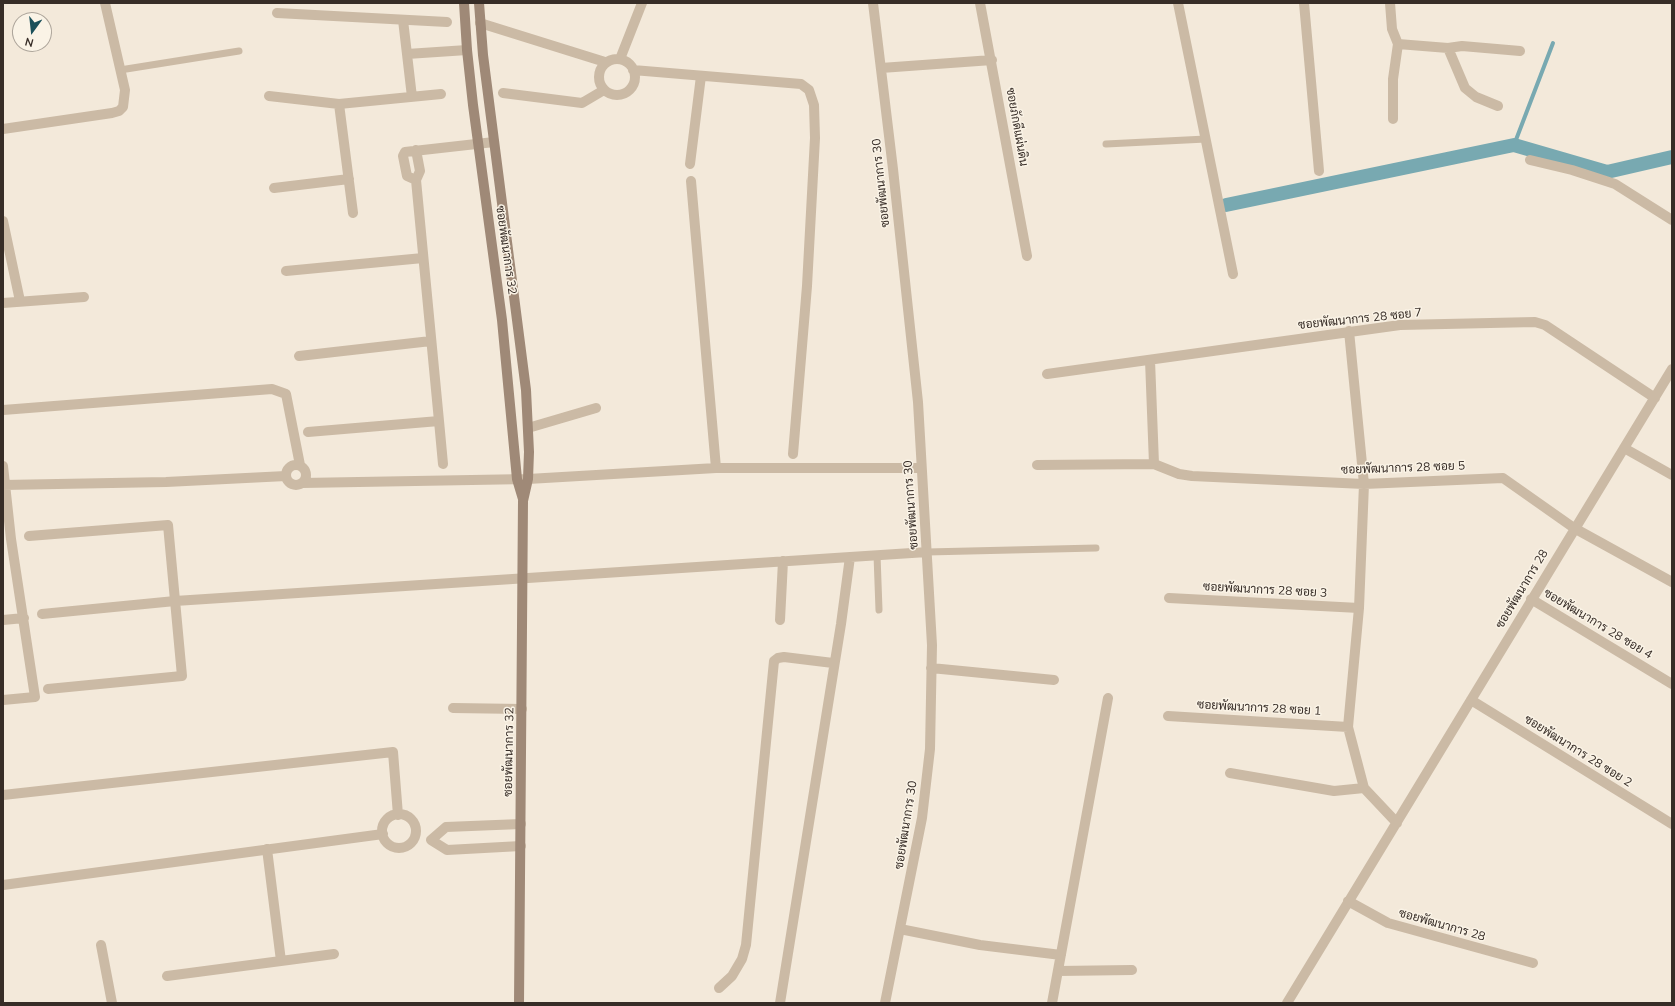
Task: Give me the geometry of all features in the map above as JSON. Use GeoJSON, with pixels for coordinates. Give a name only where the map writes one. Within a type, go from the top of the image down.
{"type":"FeatureCollection","features":[{"type":"Feature","properties":{"kind":"street"},"geometry":{"type":"LineString","coordinates":[[3,129],[119,111],[123,107],[125,100],[120,70],[104,3]]}},
{"type":"Feature","properties":{"kind":"street","name":"ซอยพัฒนาการ 32"},"geometry":{"type":"LineString","coordinates":[[464,3],[467,50],[478,143],[502,320],[517,479],[523,501]]}},
{"type":"Feature","properties":{"kind":"street","name":"ซอยพัฒนาการ 32"},"geometry":{"type":"LineString","coordinates":[[479,3],[494,142],[518,317],[526,390],[528,428],[528,479],[523,501],[519,1003]]}},
{"type":"Feature","properties":{"kind":"street"},"geometry":{"type":"LineString","coordinates":[[620,59],[642,3]]}},
{"type":"Feature","properties":{"kind":"street","name":"ซอยพัฒนาการ 30"},"geometry":{"type":"LineString","coordinates":[[873,3],[918,402],[927,552],[931,668],[930,749],[923,811],[885,1003]]}},
{"type":"Feature","properties":{"kind":"street","name":"ซอยภักดีแผ่นดิน"},"geometry":{"type":"LineString","coordinates":[[980,3],[992,60],[1027,256]]}},
{"type":"Feature","properties":{"kind":"street"},"geometry":{"type":"LineString","coordinates":[[1178,3],[1233,274]]}},
{"type":"Feature","properties":{"kind":"street"},"geometry":{"type":"LineString","coordinates":[[1304,3],[1319,171]]}},
{"type":"Feature","properties":{"kind":"street"},"geometry":{"type":"LineString","coordinates":[[1390,3],[1392,29],[1398,44],[1393,79],[1393,119]]}},
{"type":"Feature","properties":{"kind":"street"},"geometry":{"type":"LineString","coordinates":[[277,13],[447,22]]}},
{"type":"Feature","properties":{"kind":"street"},"geometry":{"type":"LineString","coordinates":[[403,20],[412,97]]}},
{"type":"Feature","properties":{"kind":"street"},"geometry":{"type":"LineString","coordinates":[[480,23],[605,62]]}},
{"type":"Feature","properties":{"kind":"street"},"geometry":{"type":"LineString","coordinates":[[1398,44],[1448,48],[1462,46],[1520,51]]}},
{"type":"Feature","properties":{"kind":"street"},"geometry":{"type":"LineString","coordinates":[[1448,48],[1465,88],[1476,97],[1498,106]]}},
{"type":"Feature","properties":{"kind":"street"},"geometry":{"type":"LineString","coordinates":[[407,54],[467,50]]}},
{"type":"Feature","properties":{"kind":"street"},"geometry":{"type":"LineString","coordinates":[[610,59],[620,59],[631,65],[635,84],[628,93],[618,96],[604,90],[600,84],[600,75],[605,62],[610,59]]}},
{"type":"Feature","properties":{"kind":"street"},"geometry":{"type":"LineString","coordinates":[[881,68],[992,60]]}},
{"type":"Feature","properties":{"kind":"street"},"geometry":{"type":"LineString","coordinates":[[633,70],[801,84],[809,90],[814,105],[815,138],[808,262],[794,454]]}},
{"type":"Feature","properties":{"kind":"street"},"geometry":{"type":"LineString","coordinates":[[690,164],[701,76]]}},
{"type":"Feature","properties":{"kind":"street"},"geometry":{"type":"LineString","coordinates":[[503,93],[582,102],[604,90]]}},
{"type":"Feature","properties":{"kind":"street"},"geometry":{"type":"LineString","coordinates":[[269,96],[339,104],[441,94]]}},
{"type":"Feature","properties":{"kind":"street"},"geometry":{"type":"LineString","coordinates":[[339,104],[353,213]]}},
{"type":"Feature","properties":{"kind":"street"},"geometry":{"type":"LineString","coordinates":[[416,180],[407,176],[403,156],[405,152],[494,142]]}},
{"type":"Feature","properties":{"kind":"street"},"geometry":{"type":"LineString","coordinates":[[416,150],[420,171],[416,180],[443,464]]}},
{"type":"Feature","properties":{"kind":"street"},"geometry":{"type":"LineString","coordinates":[[1530,160],[1572,170],[1615,184],[1672,220]]}},
{"type":"Feature","properties":{"kind":"street"},"geometry":{"type":"LineString","coordinates":[[274,188],[348,179]]}},
{"type":"Feature","properties":{"kind":"street"},"geometry":{"type":"LineString","coordinates":[[691,180],[716,468]]}},
{"type":"Feature","properties":{"kind":"street"},"geometry":{"type":"LineString","coordinates":[[3,222],[20,301]]}},
{"type":"Feature","properties":{"kind":"street"},"geometry":{"type":"LineString","coordinates":[[286,271],[423,258]]}},
{"type":"Feature","properties":{"kind":"street"},"geometry":{"type":"LineString","coordinates":[[3,303],[84,297]]}},
{"type":"Feature","properties":{"kind":"street"},"geometry":{"type":"LineString","coordinates":[[502,320],[518,317]]}},
{"type":"Feature","properties":{"kind":"street","name":"ซอยพัฒนาการ 28 ซอย 7"},"geometry":{"type":"LineString","coordinates":[[1047,374],[1400,325],[1540,323],[1655,398]]}},
{"type":"Feature","properties":{"kind":"street"},"geometry":{"type":"LineString","coordinates":[[1350,331],[1364,484],[1359,608],[1348,727],[1364,788],[1397,823]]}},
{"type":"Feature","properties":{"kind":"street"},"geometry":{"type":"LineString","coordinates":[[299,356],[431,341]]}},
{"type":"Feature","properties":{"kind":"street"},"geometry":{"type":"LineString","coordinates":[[1037,465],[1154,464],[1150,360]]}},
{"type":"Feature","properties":{"kind":"street","name":"ซอยพัฒนาการ 28"},"geometry":{"type":"LineString","coordinates":[[1286,1003],[1348,900],[1397,823],[1574,528],[1672,369]]}},
{"type":"Feature","properties":{"kind":"street"},"geometry":{"type":"LineString","coordinates":[[3,410],[272,389],[286,394],[300,465],[306,473],[302,483]]}},
{"type":"Feature","properties":{"kind":"street"},"geometry":{"type":"LineString","coordinates":[[528,428],[596,408]]}},
{"type":"Feature","properties":{"kind":"street"},"geometry":{"type":"LineString","coordinates":[[308,432],[439,421]]}},
{"type":"Feature","properties":{"kind":"street"},"geometry":{"type":"LineString","coordinates":[[1624,448],[1672,475]]}},
{"type":"Feature","properties":{"kind":"street","name":"ซอยพัฒนาการ 28 ซอย 5"},"geometry":{"type":"LineString","coordinates":[[1154,464],[1174,473],[1192,476],[1364,484],[1503,478],[1574,528],[1672,582]]}},
{"type":"Feature","properties":{"kind":"street"},"geometry":{"type":"LineString","coordinates":[[286,476],[290,466],[300,465]]}},
{"type":"Feature","properties":{"kind":"street"},"geometry":{"type":"LineString","coordinates":[[3,466],[7,539],[24,618],[35,697],[3,700]]}},
{"type":"Feature","properties":{"kind":"street"},"geometry":{"type":"LineString","coordinates":[[286,476],[292,484],[297,485],[302,483],[528,479],[716,468],[921,468]]}},
{"type":"Feature","properties":{"kind":"street"},"geometry":{"type":"LineString","coordinates":[[4,485],[166,482],[286,476]]}},
{"type":"Feature","properties":{"kind":"street"},"geometry":{"type":"LineString","coordinates":[[29,536],[168,525],[182,676],[48,689]]}},
{"type":"Feature","properties":{"kind":"street"},"geometry":{"type":"LineString","coordinates":[[42,614],[175,600],[927,552]]}},
{"type":"Feature","properties":{"kind":"street"},"geometry":{"type":"LineString","coordinates":[[780,1003],[833,663],[841,624],[850,557]]}},
{"type":"Feature","properties":{"kind":"street"},"geometry":{"type":"LineString","coordinates":[[780,620],[783,561]]}},
{"type":"Feature","properties":{"kind":"street","name":"ซอยพัฒนาการ 28 ซอย 3"},"geometry":{"type":"LineString","coordinates":[[1169,598],[1359,608]]}},
{"type":"Feature","properties":{"kind":"street","name":"ซอยพัฒนาการ 28 ซอย 4"},"geometry":{"type":"LineString","coordinates":[[1531,599],[1672,684]]}},
{"type":"Feature","properties":{"kind":"street"},"geometry":{"type":"LineString","coordinates":[[3,620],[24,618]]}},
{"type":"Feature","properties":{"kind":"street"},"geometry":{"type":"LineString","coordinates":[[719,988],[735,970],[742,959],[746,945],[774,661],[778,658],[784,657],[833,663]]}},
{"type":"Feature","properties":{"kind":"street"},"geometry":{"type":"LineString","coordinates":[[931,668],[1054,680]]}},
{"type":"Feature","properties":{"kind":"street"},"geometry":{"type":"LineString","coordinates":[[1052,1003],[1108,698]]}},
{"type":"Feature","properties":{"kind":"street","name":"ซอยพัฒนาการ 28 ซอย 2"},"geometry":{"type":"LineString","coordinates":[[1471,700],[1672,824]]}},
{"type":"Feature","properties":{"kind":"street"},"geometry":{"type":"LineString","coordinates":[[453,708],[522,709]]}},
{"type":"Feature","properties":{"kind":"street","name":"ซอยพัฒนาการ 28 ซอย 1"},"geometry":{"type":"LineString","coordinates":[[1168,716],[1348,727]]}},
{"type":"Feature","properties":{"kind":"street"},"geometry":{"type":"LineString","coordinates":[[3,795],[393,752],[398,815]]}},
{"type":"Feature","properties":{"kind":"street"},"geometry":{"type":"LineString","coordinates":[[1230,773],[1334,791],[1364,788]]}},
{"type":"Feature","properties":{"kind":"street"},"geometry":{"type":"LineString","coordinates":[[398,815],[404,815],[413,822],[416,832],[415,837],[408,846],[398,848],[388,844],[383,834],[385,823],[388,819],[398,815]]}},
{"type":"Feature","properties":{"kind":"street"},"geometry":{"type":"LineString","coordinates":[[431,840],[446,827],[521,824]]}},
{"type":"Feature","properties":{"kind":"street"},"geometry":{"type":"LineString","coordinates":[[3,885],[383,834]]}},
{"type":"Feature","properties":{"kind":"street"},"geometry":{"type":"LineString","coordinates":[[415,837],[431,840],[447,850],[521,846]]}},
{"type":"Feature","properties":{"kind":"street"},"geometry":{"type":"LineString","coordinates":[[267,849],[281,961]]}},
{"type":"Feature","properties":{"kind":"street","name":"ซอยพัฒนาการ 28"},"geometry":{"type":"LineString","coordinates":[[1348,900],[1388,923],[1532,963]]}},
{"type":"Feature","properties":{"kind":"street"},"geometry":{"type":"LineString","coordinates":[[900,929],[980,945],[1061,955]]}},
{"type":"Feature","properties":{"kind":"street"},"geometry":{"type":"LineString","coordinates":[[101,945],[112,1003]]}},
{"type":"Feature","properties":{"kind":"street"},"geometry":{"type":"LineString","coordinates":[[167,976],[334,954]]}},
{"type":"Feature","properties":{"kind":"street"},"geometry":{"type":"LineString","coordinates":[[1058,971],[1132,970]]}},
{"type":"Feature","properties":{"kind":"lane"},"geometry":{"type":"LineString","coordinates":[[120,70],[239,51]]}},
{"type":"Feature","properties":{"kind":"lane"},"geometry":{"type":"LineString","coordinates":[[1106,144],[1206,139]]}},
{"type":"Feature","properties":{"kind":"lane"},"geometry":{"type":"LineString","coordinates":[[927,552],[1096,548]]}},
{"type":"Feature","properties":{"kind":"lane"},"geometry":{"type":"LineString","coordinates":[[877,555],[879,610]]}},
{"type":"Feature","properties":{"kind":"waterway"},"geometry":{"type":"LineString","coordinates":[[1514,145],[1553,43]]}},
{"type":"Feature","properties":{"kind":"waterway"},"geometry":{"type":"LineString","coordinates":[[1226,205],[1514,145],[1607,172],[1672,157]]}}]}
